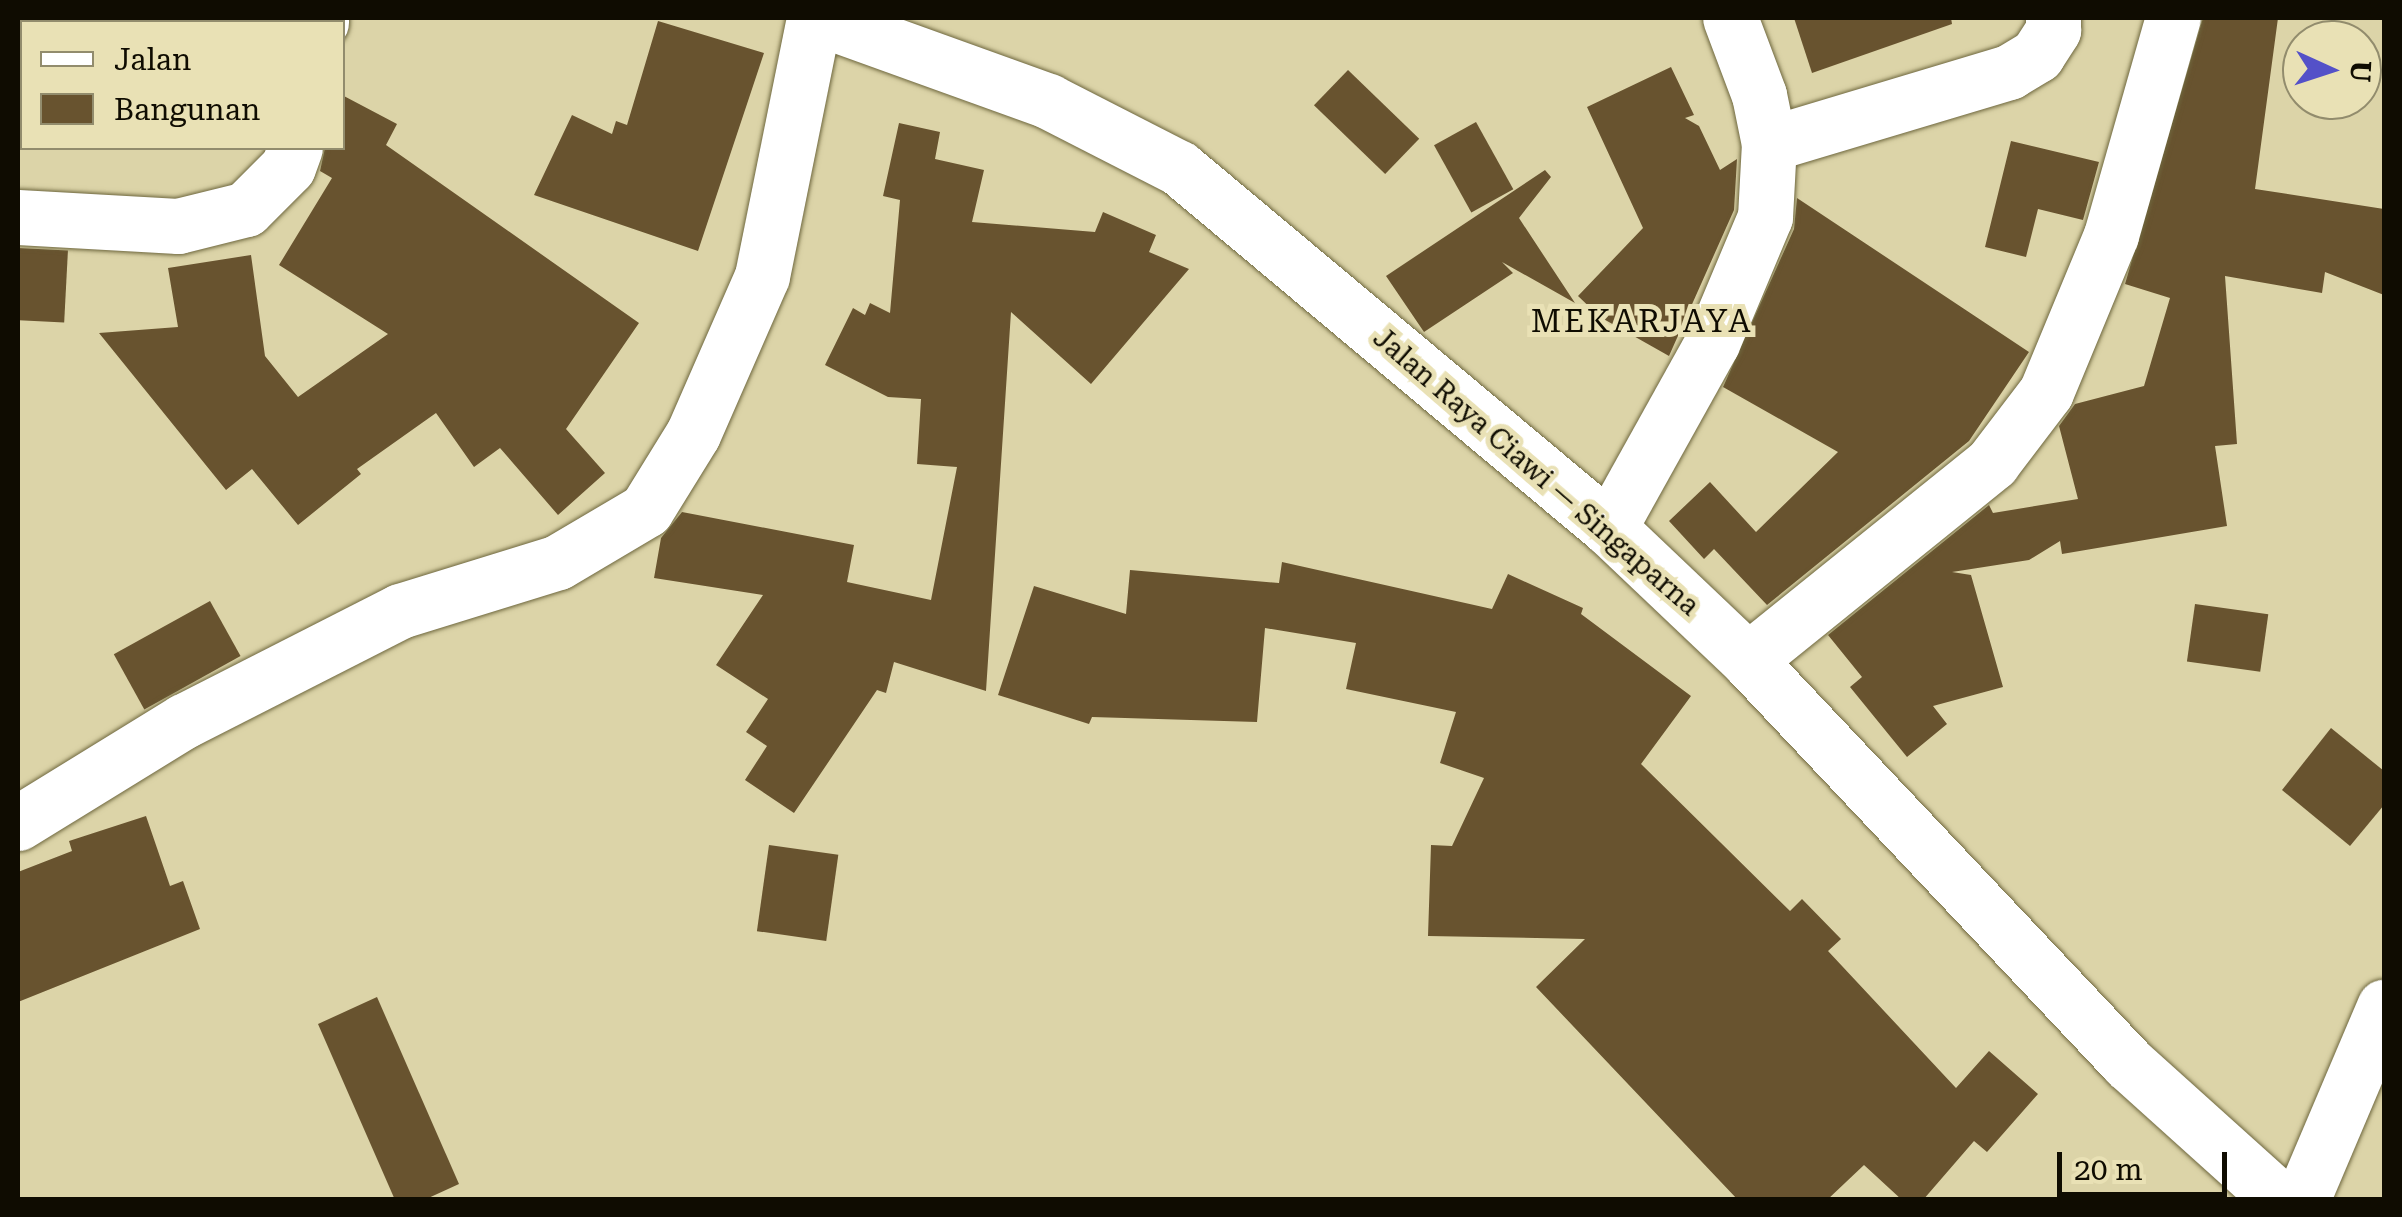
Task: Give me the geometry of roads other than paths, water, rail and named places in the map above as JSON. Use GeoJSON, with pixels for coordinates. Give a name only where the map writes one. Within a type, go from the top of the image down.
{"type":"FeatureCollection","features":[{"type":"Feature","properties":{"kind":"street","name":"Jalan Raya Ciawi — Singaparna"},"geometry":{"type":"LineString","coordinates":[[816,18],[1048,101],[1180,168],[1609,528],[1748,660],[2128,1062],[2280,1200]]}},
{"type":"Feature","properties":{"kind":"street"},"geometry":{"type":"LineString","coordinates":[[18,823],[184,721],[400,611],[558,562],[646,510],[692,434],[762,276],[816,18]]}},
{"type":"Feature","properties":{"kind":"street"},"geometry":{"type":"LineString","coordinates":[[1609,528],[1712,343],[1765,217],[1769,144],[1759,95],[1730,18]]}},
{"type":"Feature","properties":{"kind":"street"},"geometry":{"type":"LineString","coordinates":[[1769,144],[2009,72],[2037,55],[2053,30],[2053,18]]}},
{"type":"Feature","properties":{"kind":"street"},"geometry":{"type":"LineString","coordinates":[[1748,660],[1992,462],[2046,392],[2111,235],[2173,18]]}},
{"type":"Feature","properties":{"kind":"street"},"geometry":{"type":"LineString","coordinates":[[18,218],[178,226],[246,209],[288,168],[295,150]]}},
{"type":"Feature","properties":{"kind":"street"},"geometry":{"type":"LineString","coordinates":[[2302,1200],[2384,1007]]}},
{"type":"Feature","properties":{"kind":"district","name":"MEKARJAYA"},"geometry":{"type":"Point","coordinates":[1642,321]}}]}
